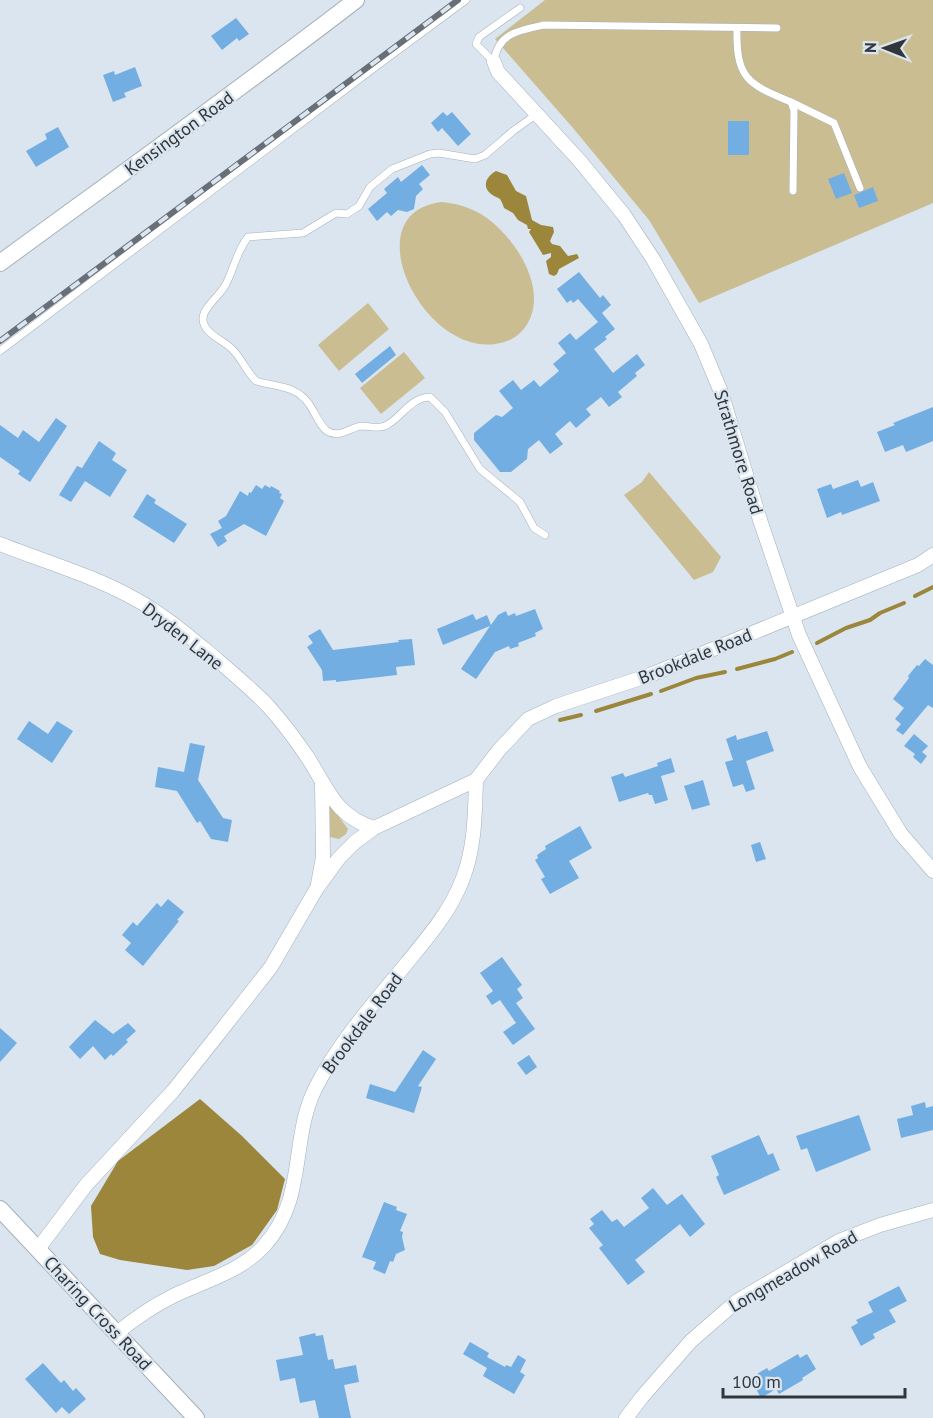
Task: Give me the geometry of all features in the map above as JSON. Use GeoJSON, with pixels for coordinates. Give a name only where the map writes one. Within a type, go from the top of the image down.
{"type":"FeatureCollection","features":[{"type":"Feature","properties":{"kind":"street","name":"Kensington Road"},"geometry":{"type":"LineString","coordinates":[[0,263],[182,129],[241,89],[356,0]]}},
{"type":"Feature","properties":{"kind":"street","name":"Strathmore Road"},"geometry":{"type":"LineString","coordinates":[[494,62],[498,72],[579,160],[633,228],[701,344],[721,392],[792,616],[860,767],[901,834],[933,871]]}},
{"type":"Feature","properties":{"kind":"street","name":"Dryden Lane"},"geometry":{"type":"LineString","coordinates":[[0,544],[91,578],[135,599],[173,624],[268,707],[309,759],[322,785],[350,818],[374,828]]}},
{"type":"Feature","properties":{"kind":"street","name":"Brookdale Road"},"geometry":{"type":"LineString","coordinates":[[38,1249],[86,1185],[173,1091],[271,967],[317,888],[339,858],[355,842],[374,828],[476,780],[499,750],[528,719],[556,706],[650,675],[916,566],[933,555]]}},
{"type":"Feature","properties":{"kind":"street","name":"Brookdale Road"},"geometry":{"type":"LineString","coordinates":[[117,1334],[143,1313],[173,1296],[240,1265],[262,1248],[278,1228],[287,1211],[295,1180],[307,1111],[322,1077],[353,1030],[434,931],[458,892],[473,837],[476,780]]}},
{"type":"Feature","properties":{"kind":"street","name":"Dryden Lane"},"geometry":{"type":"LineString","coordinates":[[317,888],[322,857],[322,785]]}},
{"type":"Feature","properties":{"kind":"street","name":"Charing Cross Road"},"geometry":{"type":"LineString","coordinates":[[0,1209],[196,1418]]}},
{"type":"Feature","properties":{"kind":"street","name":"Longmeadow Road"},"geometry":{"type":"LineString","coordinates":[[626,1418],[691,1341],[737,1301],[839,1241],[880,1225],[933,1210]]}},
{"type":"Feature","properties":{"kind":"lane"},"geometry":{"type":"LineString","coordinates":[[0,351],[370,70],[466,0]]}},
{"type":"Feature","properties":{"kind":"lane"},"geometry":{"type":"LineString","coordinates":[[494,62],[476,44],[479,37],[520,8]]}},
{"type":"Feature","properties":{"kind":"lane"},"geometry":{"type":"LineString","coordinates":[[494,62],[495,53],[505,38],[515,31],[544,25],[777,28]]}},
{"type":"Feature","properties":{"kind":"lane"},"geometry":{"type":"LineString","coordinates":[[737,28],[737,50],[741,69],[748,80],[761,89],[834,123],[860,188]]}},
{"type":"Feature","properties":{"kind":"lane"},"geometry":{"type":"LineString","coordinates":[[791,102],[794,111],[794,191]]}},
{"type":"Feature","properties":{"kind":"lane"},"geometry":{"type":"LineString","coordinates":[[537,114],[485,155],[475,159],[439,153],[418,158],[392,169],[370,187],[359,206],[347,214],[336,213],[303,233],[248,237],[223,291],[206,310],[203,318],[204,325],[235,352],[256,381],[276,384],[299,394],[308,402],[327,431],[335,434],[344,434],[363,426],[384,426],[413,402],[430,397],[445,412],[456,434],[480,469],[520,502],[534,528],[545,535]]}},
{"type":"Feature","properties":{"kind":"shaded area"},"geometry":{"type":"Polygon","coordinates":[[[545,0],[933,0],[933,203],[699,303],[649,220],[495,39],[545,0]]]}},
{"type":"Feature","properties":{"kind":"shaded area"},"geometry":{"type":"Polygon","coordinates":[[[496,171],[507,175],[516,191],[526,196],[532,220],[541,225],[553,227],[554,232],[550,241],[552,244],[560,246],[568,256],[577,254],[579,258],[559,269],[554,276],[549,274],[546,261],[551,257],[551,253],[543,255],[529,232],[531,229],[528,229],[527,225],[504,208],[500,199],[486,188],[488,178],[496,171]]]}},
{"type":"Feature","properties":{"kind":"shaded area"},"geometry":{"type":"Polygon","coordinates":[[[442,202],[469,208],[487,218],[503,232],[521,257],[533,287],[534,302],[531,317],[523,330],[511,340],[495,344],[468,341],[443,327],[422,306],[407,281],[400,254],[402,230],[416,211],[442,202]]]}},
{"type":"Feature","properties":{"kind":"shaded area"},"geometry":{"type":"Polygon","coordinates":[[[368,303],[389,329],[339,371],[318,345],[368,303]]]}},
{"type":"Feature","properties":{"kind":"shaded area"},"geometry":{"type":"Polygon","coordinates":[[[404,352],[425,378],[381,414],[360,388],[404,352]]]}},
{"type":"Feature","properties":{"kind":"shaded area"},"geometry":{"type":"Polygon","coordinates":[[[649,472],[721,557],[713,572],[694,580],[624,495],[642,482],[649,472]]]}},
{"type":"Feature","properties":{"kind":"shaded area"},"geometry":{"type":"Polygon","coordinates":[[[328,806],[331,806],[348,829],[346,834],[339,839],[330,837],[328,806]]]}},
{"type":"Feature","properties":{"kind":"shaded area"},"geometry":{"type":"Polygon","coordinates":[[[200,1099],[242,1136],[285,1179],[277,1210],[252,1245],[214,1266],[187,1270],[120,1260],[100,1254],[93,1237],[91,1206],[118,1161],[200,1099]]]}},
{"type":"Feature","properties":{"kind":"building"},"geometry":{"type":"Polygon","coordinates":[[[236,18],[249,34],[239,41],[237,38],[222,50],[211,36],[236,18]]]}},
{"type":"Feature","properties":{"kind":"building"},"geometry":{"type":"Polygon","coordinates":[[[135,67],[142,86],[124,93],[126,97],[113,102],[103,75],[114,71],[115,75],[135,67]]]}},
{"type":"Feature","properties":{"kind":"building"},"geometry":{"type":"Polygon","coordinates":[[[443,112],[447,116],[452,112],[471,134],[458,146],[442,128],[438,132],[431,123],[443,112]]]}},
{"type":"Feature","properties":{"kind":"building"},"geometry":{"type":"Polygon","coordinates":[[[728,121],[749,121],[749,155],[728,155],[728,121]]]}},
{"type":"Feature","properties":{"kind":"building"},"geometry":{"type":"Polygon","coordinates":[[[58,127],[69,147],[36,167],[26,151],[47,139],[45,134],[58,127]]]}},
{"type":"Feature","properties":{"kind":"building"},"geometry":{"type":"Polygon","coordinates":[[[422,165],[430,175],[419,184],[423,189],[416,196],[414,209],[407,212],[398,210],[391,216],[387,212],[377,221],[368,209],[387,193],[384,189],[398,177],[401,182],[422,165]]]}},
{"type":"Feature","properties":{"kind":"building"},"geometry":{"type":"Polygon","coordinates":[[[844,173],[852,193],[836,199],[828,179],[844,173]]]}},
{"type":"Feature","properties":{"kind":"building"},"geometry":{"type":"Polygon","coordinates":[[[873,187],[878,201],[859,208],[854,195],[873,187]]]}},
{"type":"Feature","properties":{"kind":"building"},"geometry":{"type":"Polygon","coordinates":[[[579,272],[600,298],[603,295],[611,305],[602,313],[615,329],[594,349],[613,373],[637,354],[645,365],[635,373],[637,376],[618,392],[622,397],[609,407],[601,397],[586,409],[591,415],[576,428],[570,421],[555,434],[563,444],[550,454],[539,440],[528,449],[527,459],[511,472],[500,472],[474,440],[474,433],[496,415],[502,417],[513,408],[499,391],[513,380],[521,390],[534,380],[540,387],[559,371],[553,364],[566,353],[558,343],[570,333],[576,340],[598,322],[578,299],[573,303],[571,300],[567,303],[557,289],[579,272]]]}},
{"type":"Feature","properties":{"kind":"building"},"geometry":{"type":"Polygon","coordinates":[[[390,346],[396,355],[362,383],[355,374],[390,346]]]}},
{"type":"Feature","properties":{"kind":"building"},"geometry":{"type":"Polygon","coordinates":[[[933,407],[933,441],[906,452],[903,445],[885,452],[877,432],[933,407]]]}},
{"type":"Feature","properties":{"kind":"building"},"geometry":{"type":"Polygon","coordinates":[[[56,418],[67,426],[30,482],[18,474],[20,471],[0,457],[0,425],[18,438],[23,430],[39,442],[56,418]]]}},
{"type":"Feature","properties":{"kind":"building"},"geometry":{"type":"Polygon","coordinates":[[[99,441],[116,453],[112,460],[127,470],[110,497],[85,481],[71,502],[59,495],[77,466],[82,468],[99,441]]]}},
{"type":"Feature","properties":{"kind":"building"},"geometry":{"type":"Polygon","coordinates":[[[858,480],[861,487],[873,482],[880,501],[827,518],[817,489],[831,484],[833,489],[858,480]]]}},
{"type":"Feature","properties":{"kind":"building"},"geometry":{"type":"Polygon","coordinates":[[[256,485],[262,489],[265,485],[270,488],[271,486],[280,491],[279,493],[282,494],[280,498],[284,501],[266,536],[244,524],[224,536],[227,541],[218,547],[210,534],[222,528],[218,521],[226,516],[240,491],[248,496],[256,485]]]}},
{"type":"Feature","properties":{"kind":"building"},"geometry":{"type":"Polygon","coordinates":[[[147,494],[156,500],[154,503],[187,524],[174,543],[133,517],[147,494]]]}},
{"type":"Feature","properties":{"kind":"building"},"geometry":{"type":"Polygon","coordinates":[[[535,609],[543,629],[535,633],[536,636],[518,643],[519,646],[510,649],[509,646],[495,652],[476,679],[461,669],[490,626],[443,645],[437,629],[473,614],[476,620],[487,615],[491,625],[498,615],[506,611],[508,616],[515,613],[516,616],[535,609]]]}},
{"type":"Feature","properties":{"kind":"building"},"geometry":{"type":"Polygon","coordinates":[[[320,629],[333,650],[412,639],[415,665],[396,667],[397,675],[336,682],[336,680],[323,681],[322,670],[307,647],[313,643],[308,636],[320,629]]]}},
{"type":"Feature","properties":{"kind":"building"},"geometry":{"type":"Polygon","coordinates":[[[925,659],[933,665],[933,708],[928,705],[903,735],[896,730],[901,724],[895,719],[904,708],[893,699],[909,678],[908,676],[925,659]]]}},
{"type":"Feature","properties":{"kind":"building"},"geometry":{"type":"Polygon","coordinates":[[[29,721],[48,734],[57,721],[73,731],[52,763],[17,739],[29,721]]]}},
{"type":"Feature","properties":{"kind":"building"},"geometry":{"type":"Polygon","coordinates":[[[767,731],[774,751],[746,761],[755,789],[746,792],[743,784],[733,787],[725,762],[733,760],[726,739],[736,735],[737,740],[767,731]]]}},
{"type":"Feature","properties":{"kind":"building"},"geometry":{"type":"Polygon","coordinates":[[[914,734],[928,746],[922,752],[927,756],[921,764],[913,757],[915,754],[904,746],[914,734]]]}},
{"type":"Feature","properties":{"kind":"building"},"geometry":{"type":"Polygon","coordinates":[[[190,743],[205,746],[198,780],[223,818],[232,820],[228,842],[211,839],[200,821],[197,823],[177,791],[155,787],[158,767],[184,772],[190,743]]]}},
{"type":"Feature","properties":{"kind":"building"},"geometry":{"type":"Polygon","coordinates":[[[671,758],[675,772],[661,776],[668,800],[655,804],[652,795],[648,793],[619,802],[611,777],[623,773],[625,777],[658,766],[657,763],[671,758]]]}},
{"type":"Feature","properties":{"kind":"building"},"geometry":{"type":"Polygon","coordinates":[[[703,780],[710,805],[692,810],[684,786],[703,780]]]}},
{"type":"Feature","properties":{"kind":"building"},"geometry":{"type":"Polygon","coordinates":[[[580,826],[592,848],[569,861],[579,878],[550,894],[541,879],[545,877],[535,860],[538,858],[537,855],[546,849],[545,846],[580,826]]]}},
{"type":"Feature","properties":{"kind":"building"},"geometry":{"type":"Polygon","coordinates":[[[760,842],[766,859],[756,862],[751,845],[760,842]]]}},
{"type":"Feature","properties":{"kind":"building"},"geometry":{"type":"Polygon","coordinates":[[[168,899],[184,912],[143,966],[125,950],[131,943],[122,935],[133,922],[137,926],[157,903],[161,907],[168,899]]]}},
{"type":"Feature","properties":{"kind":"building"},"geometry":{"type":"Polygon","coordinates":[[[502,957],[522,985],[517,989],[523,998],[516,1003],[535,1029],[513,1045],[503,1032],[516,1023],[500,1000],[492,1005],[486,996],[493,991],[480,973],[502,957]]]}},
{"type":"Feature","properties":{"kind":"building"},"geometry":{"type":"Polygon","coordinates":[[[95,1020],[113,1034],[128,1023],[136,1031],[126,1040],[128,1042],[105,1060],[93,1046],[80,1059],[69,1047],[95,1020]]]}},
{"type":"Feature","properties":{"kind":"building"},"geometry":{"type":"Polygon","coordinates":[[[0,1028],[17,1043],[0,1062],[0,1028]]]}},
{"type":"Feature","properties":{"kind":"building"},"geometry":{"type":"Polygon","coordinates":[[[423,1050],[436,1059],[418,1086],[422,1087],[414,1113],[366,1098],[370,1084],[395,1092],[423,1050]]]}},
{"type":"Feature","properties":{"kind":"building"},"geometry":{"type":"Polygon","coordinates":[[[529,1055],[537,1067],[526,1075],[517,1063],[529,1055]]]}},
{"type":"Feature","properties":{"kind":"building"},"geometry":{"type":"Polygon","coordinates":[[[925,1102],[926,1108],[933,1106],[933,1130],[901,1138],[897,1119],[913,1115],[911,1106],[925,1102]]]}},
{"type":"Feature","properties":{"kind":"building"},"geometry":{"type":"Polygon","coordinates":[[[859,1115],[871,1150],[816,1172],[807,1148],[801,1150],[796,1136],[859,1115]]]}},
{"type":"Feature","properties":{"kind":"building"},"geometry":{"type":"Polygon","coordinates":[[[759,1135],[768,1155],[773,1153],[780,1170],[724,1195],[716,1177],[719,1175],[711,1156],[759,1135]]]}},
{"type":"Feature","properties":{"kind":"building"},"geometry":{"type":"Polygon","coordinates":[[[653,1188],[667,1205],[682,1194],[705,1224],[690,1237],[680,1224],[635,1260],[645,1272],[628,1285],[599,1248],[603,1245],[589,1228],[594,1224],[590,1219],[602,1210],[612,1222],[617,1219],[624,1227],[649,1208],[641,1198],[653,1188]]]}},
{"type":"Feature","properties":{"kind":"building"},"geometry":{"type":"Polygon","coordinates":[[[384,1202],[407,1214],[400,1231],[403,1232],[405,1250],[396,1254],[393,1262],[390,1261],[385,1274],[373,1269],[376,1262],[362,1257],[384,1202]]]}},
{"type":"Feature","properties":{"kind":"building"},"geometry":{"type":"Polygon","coordinates":[[[899,1286],[907,1301],[889,1310],[896,1322],[873,1334],[875,1338],[861,1346],[851,1327],[858,1323],[856,1320],[873,1312],[868,1302],[899,1286]]]}},
{"type":"Feature","properties":{"kind":"building"},"geometry":{"type":"Polygon","coordinates":[[[315,1333],[316,1336],[323,1335],[328,1360],[333,1359],[335,1369],[356,1365],[359,1382],[344,1385],[351,1418],[319,1418],[315,1400],[300,1403],[295,1378],[280,1381],[276,1360],[303,1355],[299,1337],[315,1333]]]}},
{"type":"Feature","properties":{"kind":"building"},"geometry":{"type":"Polygon","coordinates":[[[470,1342],[489,1353],[487,1357],[505,1367],[506,1365],[511,1367],[518,1355],[526,1360],[520,1372],[525,1375],[514,1394],[483,1376],[487,1368],[463,1354],[470,1342]]]}},
{"type":"Feature","properties":{"kind":"building"},"geometry":{"type":"Polygon","coordinates":[[[798,1354],[800,1358],[807,1354],[816,1369],[802,1378],[803,1380],[779,1394],[776,1389],[761,1398],[750,1378],[767,1368],[769,1371],[798,1354]]]}},
{"type":"Feature","properties":{"kind":"building"},"geometry":{"type":"Polygon","coordinates":[[[43,1363],[61,1383],[64,1380],[73,1391],[76,1388],[86,1399],[69,1414],[62,1407],[56,1413],[25,1379],[43,1363]]]}},
{"type":"Feature","properties":{"kind":"waterway"},"geometry":{"type":"LineString","coordinates":[[915,596],[933,587]]}},
{"type":"Feature","properties":{"kind":"waterway"},"geometry":{"type":"LineString","coordinates":[[817,643],[904,603]]}},
{"type":"Feature","properties":{"kind":"waterway"},"geometry":{"type":"LineString","coordinates":[[737,669],[792,652]]}},
{"type":"Feature","properties":{"kind":"waterway"},"geometry":{"type":"LineString","coordinates":[[661,691],[696,678],[725,672]]}},
{"type":"Feature","properties":{"kind":"waterway"},"geometry":{"type":"LineString","coordinates":[[596,711],[651,694]]}},
{"type":"Feature","properties":{"kind":"waterway"},"geometry":{"type":"LineString","coordinates":[[560,720],[581,715]]}},
{"type":"Feature","properties":{"kind":"railway"},"geometry":{"type":"LineString","coordinates":[[0,341],[458,0]]}}]}
